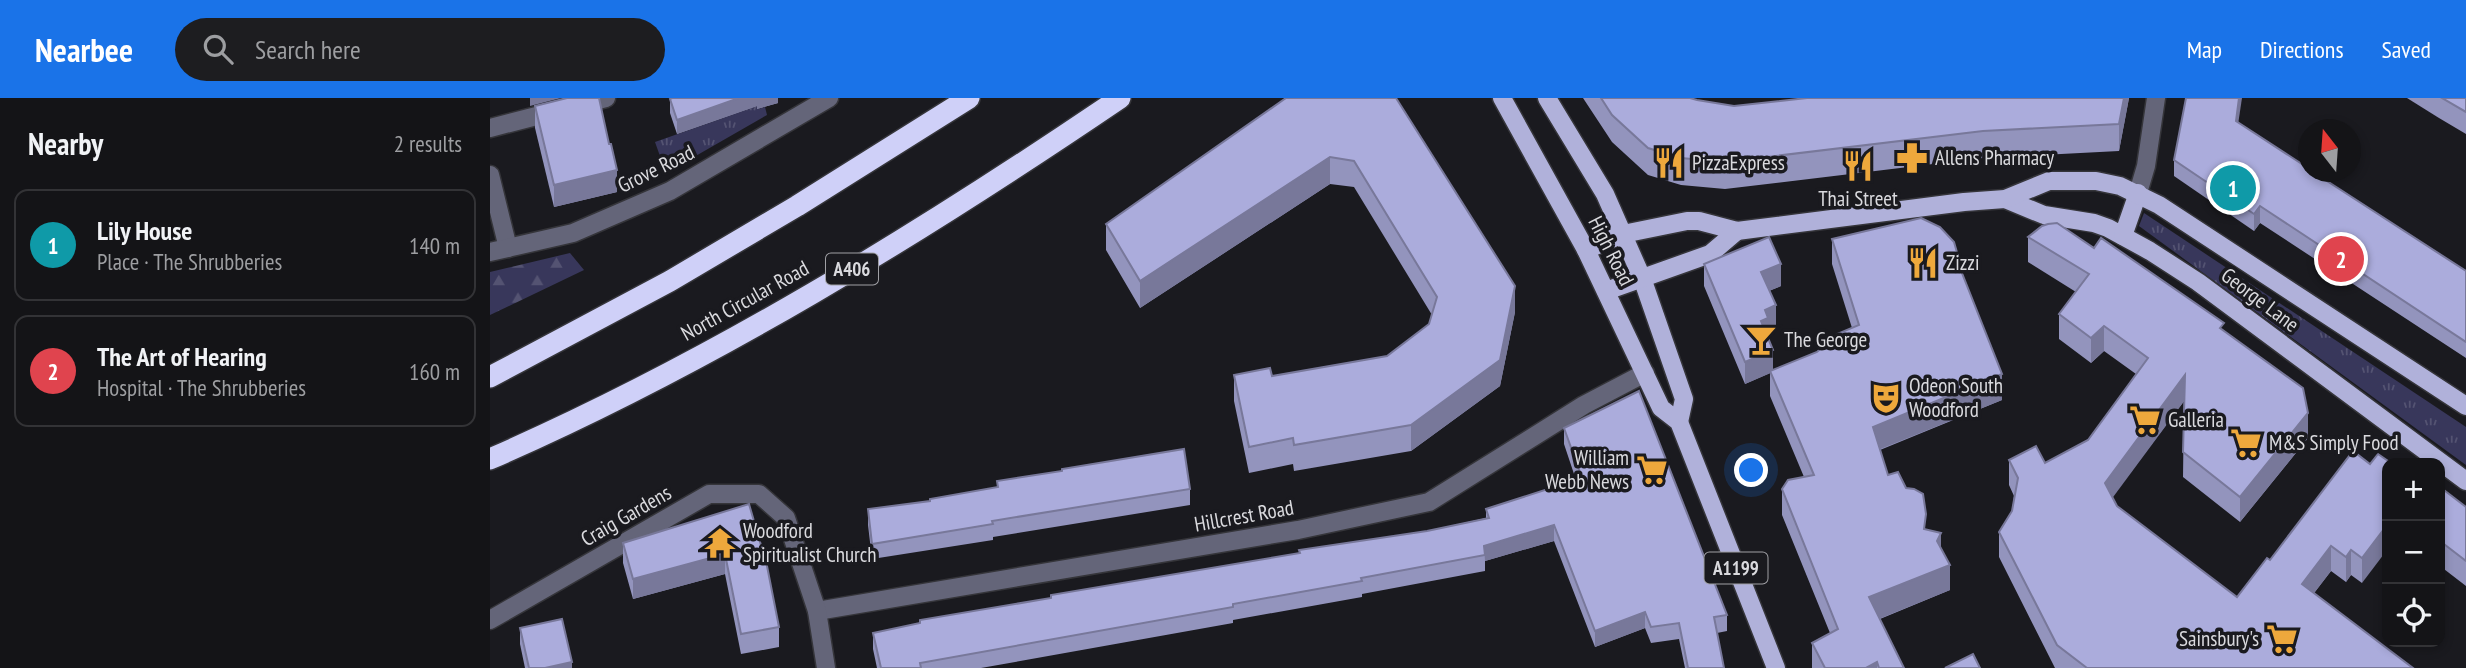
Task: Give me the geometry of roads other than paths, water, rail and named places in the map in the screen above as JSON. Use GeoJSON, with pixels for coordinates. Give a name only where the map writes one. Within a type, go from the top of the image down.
{"type":"FeatureCollection","features":[{"type":"Feature","properties":{"kind":"highway"},"geometry":{"type":"LineString","coordinates":[[490,377],[681,274],[809,199],[970,98]]}},
{"type":"Feature","properties":{"kind":"highway","name":"North Circular Road"},"geometry":{"type":"LineString","coordinates":[[490,459],[575,422],[708,352],[872,258],[1120,98]]}},
{"type":"Feature","properties":{"kind":"highway"},"geometry":{"type":"LineString","coordinates":[[490,369],[535,352]]}},
{"type":"Feature","properties":{"kind":"highway","name":"A406"},"geometry":{"type":"LineString","coordinates":[[490,470],[575,422]]}},
{"type":"Feature","properties":{"kind":"main road","name":"High Road"},"geometry":{"type":"LineString","coordinates":[[1502,98],[1586,250],[1661,408],[1679,422],[1776,668]]}},
{"type":"Feature","properties":{"kind":"main road","name":"High Road"},"geometry":{"type":"LineString","coordinates":[[1547,98],[1605,194],[1642,278],[1684,399],[1679,422]]}},
{"type":"Feature","properties":{"kind":"main road","name":"George Lane"},"geometry":{"type":"LineString","coordinates":[[1586,250],[1623,234],[1686,221],[1699,221],[1737,231],[1951,203],[2005,199],[2049,181],[2096,181],[2120,186],[2180,218],[2466,406]]}},
{"type":"Feature","properties":{"kind":"main road"},"geometry":{"type":"LineString","coordinates":[[2123,236],[2138,194]]}},
{"type":"Feature","properties":{"kind":"main road","name":"George Lane"},"geometry":{"type":"LineString","coordinates":[[2005,199],[2044,215],[2094,223],[2123,236],[2197,282],[2466,481]]}},
{"type":"Feature","properties":{"kind":"main road"},"geometry":{"type":"LineString","coordinates":[[1606,291],[1710,254],[1737,231]]}},
{"type":"Feature","properties":{"kind":"street"},"geometry":{"type":"LineString","coordinates":[[490,128],[606,98]]}},
{"type":"Feature","properties":{"kind":"street","name":"Grove Road"},"geometry":{"type":"LineString","coordinates":[[490,252],[573,233],[670,191],[829,98]]}},
{"type":"Feature","properties":{"kind":"street"},"geometry":{"type":"LineString","coordinates":[[2138,194],[2146,166],[2156,98]]}},
{"type":"Feature","properties":{"kind":"street"},"geometry":{"type":"LineString","coordinates":[[490,175],[508,248]]}},
{"type":"Feature","properties":{"kind":"street","name":"Hillcrest Road"},"geometry":{"type":"LineString","coordinates":[[817,611],[1298,530],[1429,502],[1584,405],[1645,373]]}},
{"type":"Feature","properties":{"kind":"street","name":"Craig Gardens"},"geometry":{"type":"LineString","coordinates":[[490,620],[709,494],[759,494],[786,518],[817,611]]}},
{"type":"Feature","properties":{"kind":"street"},"geometry":{"type":"LineString","coordinates":[[817,611],[827,668]]}},
{"type":"Feature","properties":{"kind":"place","name":"Allens Pharmacy"},"geometry":{"type":"Point","coordinates":[1912,158]}},
{"type":"Feature","properties":{"kind":"place","name":"PizzaExpress"},"geometry":{"type":"Point","coordinates":[1669,163]}},
{"type":"Feature","properties":{"kind":"place","name":"Thai Street"},"geometry":{"type":"Point","coordinates":[1858,166]}},
{"type":"Feature","properties":{"kind":"place","name":"Lily House"},"geometry":{"type":"Point","coordinates":[2233,188]}},
{"type":"Feature","properties":{"kind":"place","name":"The Art of Hearing"},"geometry":{"type":"Point","coordinates":[2341,259]}},
{"type":"Feature","properties":{"kind":"place","name":"Zizzi"},"geometry":{"type":"Point","coordinates":[1923,263]}},
{"type":"Feature","properties":{"kind":"place","name":"The George"},"geometry":{"type":"Point","coordinates":[1761,340]}},
{"type":"Feature","properties":{"kind":"place","name":"Odeon South Woodford"},"geometry":{"type":"Point","coordinates":[1886,398]}},
{"type":"Feature","properties":{"kind":"place","name":"Galleria"},"geometry":{"type":"Point","coordinates":[2145,420]}},
{"type":"Feature","properties":{"kind":"place","name":"M&S Simply Food"},"geometry":{"type":"Point","coordinates":[2246,443]}},
{"type":"Feature","properties":{"kind":"place","name":"William Webb News"},"geometry":{"type":"Point","coordinates":[1652,470]}},
{"type":"Feature","properties":{"kind":"place","name":"Woodford Spiritualist Church"},"geometry":{"type":"Point","coordinates":[720,543]}},
{"type":"Feature","properties":{"kind":"place","name":"Sainsbury's"},"geometry":{"type":"Point","coordinates":[2282,639]}}]}
